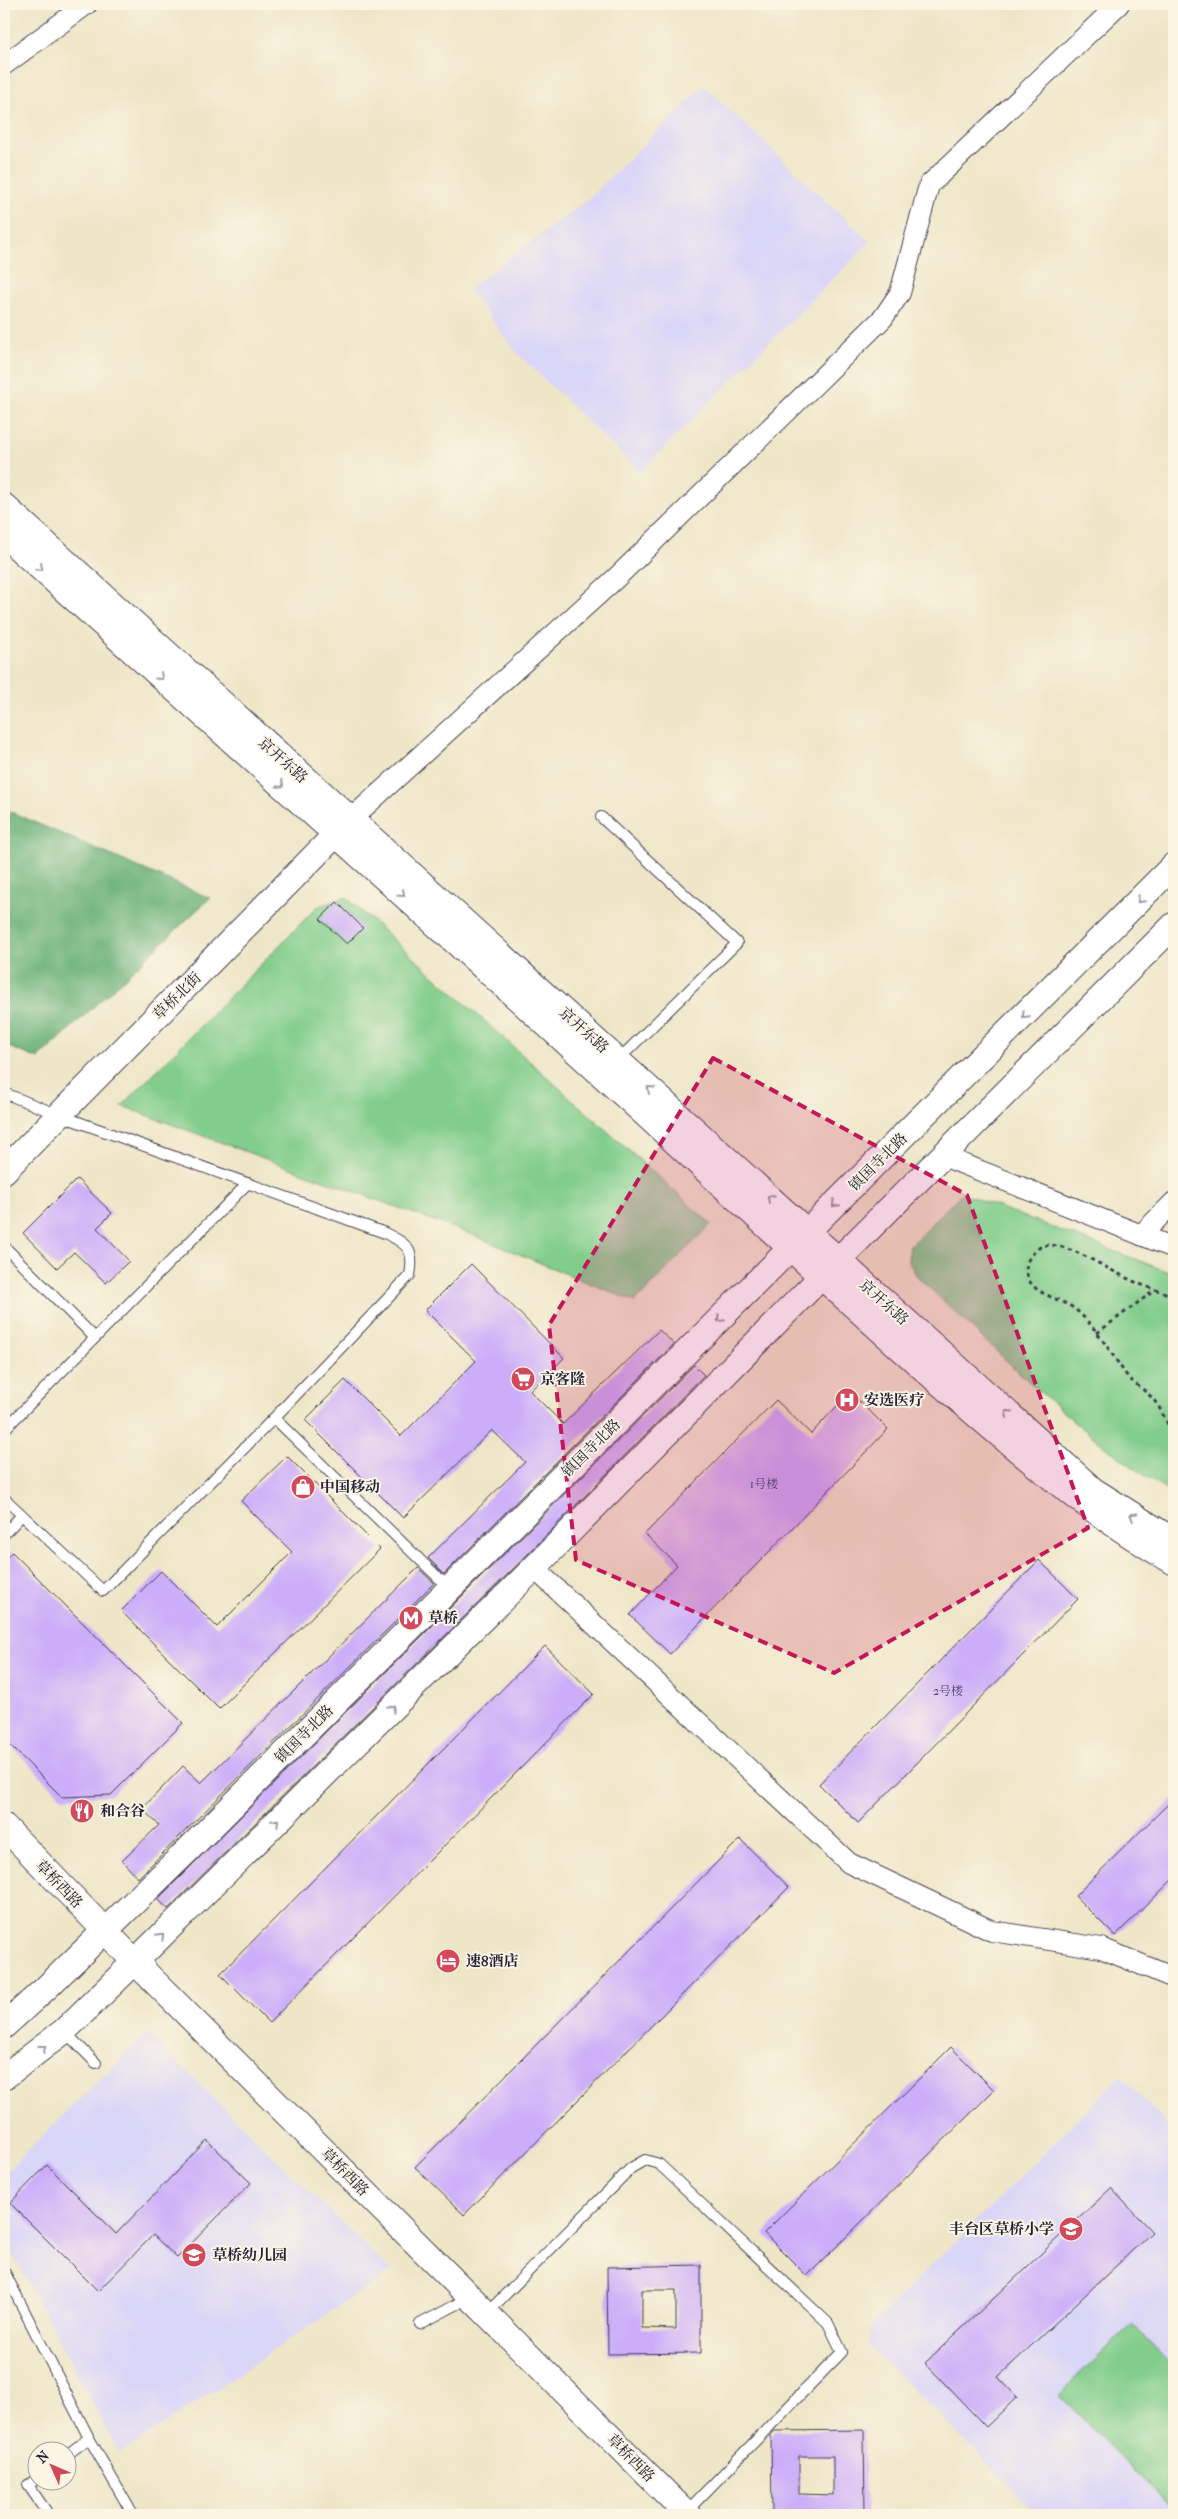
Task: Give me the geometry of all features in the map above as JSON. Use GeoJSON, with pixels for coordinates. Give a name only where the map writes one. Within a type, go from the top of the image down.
{"type":"FeatureCollection","features":[{"type":"Feature","properties":{"kind":"street"},"geometry":{"type":"LineString","coordinates":[[4,65],[87,4]]}},
{"type":"Feature","properties":{"kind":"street"},"geometry":{"type":"LineString","coordinates":[[343,828],[615,579],[883,318],[900,293],[929,185],[1119,4]]}},
{"type":"Feature","properties":{"kind":"street","name":"京开东路"},"geometry":{"type":"LineString","coordinates":[[4,506],[343,828]]}},
{"type":"Feature","properties":{"kind":"street","name":"京开东路"},"geometry":{"type":"LineString","coordinates":[[4,535],[343,828],[611,1068],[799,1240],[838,1259],[1093,1490],[1174,1541]]}},
{"type":"Feature","properties":{"kind":"street","name":"草桥北街"},"geometry":{"type":"LineString","coordinates":[[4,1171],[343,828]]}},
{"type":"Feature","properties":{"kind":"street","name":"镇国寺北路"},"geometry":{"type":"LineString","coordinates":[[4,2026],[191,1847],[1174,866]]}},
{"type":"Feature","properties":{"kind":"street"},"geometry":{"type":"LineString","coordinates":[[4,2077],[64,2031],[135,1962],[534,1568],[820,1277],[1174,925]]}},
{"type":"Feature","properties":{"kind":"street"},"geometry":{"type":"LineString","coordinates":[[943,1156],[1174,1248]]}},
{"type":"Feature","properties":{"kind":"street"},"geometry":{"type":"LineString","coordinates":[[1141,1235],[1174,1202]]}},
{"type":"Feature","properties":{"kind":"street","name":"京开东路"},"geometry":{"type":"LineString","coordinates":[[799,1240],[820,1277],[1033,1464],[1091,1510],[1139,1542],[1174,1562]]}},
{"type":"Feature","properties":{"kind":"street"},"geometry":{"type":"LineString","coordinates":[[534,1568],[849,1863],[992,1931],[1101,1948],[1174,1978]]}},
{"type":"Feature","properties":{"kind":"street","name":"草桥西路"},"geometry":{"type":"LineString","coordinates":[[4,1826],[104,1931],[687,2514]]}},
{"type":"Feature","properties":{"kind":"lane"},"geometry":{"type":"LineString","coordinates":[[601,817],[738,943],[611,1068]]}},
{"type":"Feature","properties":{"kind":"lane"},"geometry":{"type":"LineString","coordinates":[[4,1093],[59,1115],[385,1233],[403,1242],[411,1253],[412,1263],[410,1275],[274,1418],[103,1591],[4,1498]]}},
{"type":"Feature","properties":{"kind":"lane"},"geometry":{"type":"LineString","coordinates":[[4,1430],[248,1183]]}},
{"type":"Feature","properties":{"kind":"lane"},"geometry":{"type":"LineString","coordinates":[[4,1246],[95,1338]]}},
{"type":"Feature","properties":{"kind":"lane"},"geometry":{"type":"LineString","coordinates":[[274,1418],[450,1589]]}},
{"type":"Feature","properties":{"kind":"lane"},"geometry":{"type":"LineString","coordinates":[[4,1534],[22,1515]]}},
{"type":"Feature","properties":{"kind":"lane"},"geometry":{"type":"LineString","coordinates":[[64,2031],[96,2063]]}},
{"type":"Feature","properties":{"kind":"lane"},"geometry":{"type":"LineString","coordinates":[[420,2324],[478,2306],[631,2168],[645,2160],[659,2164],[828,2323],[842,2352],[687,2514]]}},
{"type":"Feature","properties":{"kind":"lane"},"geometry":{"type":"LineString","coordinates":[[4,2271],[89,2438],[133,2515]]}},
{"type":"Feature","properties":{"kind":"lane"},"geometry":{"type":"LineString","coordinates":[[78,2446],[89,2438]]}},
{"type":"Feature","properties":{"kind":"lane"},"geometry":{"type":"LineString","coordinates":[[33,2492],[49,2515]]}},
{"type":"Feature","properties":{"kind":"path"},"geometry":{"type":"LineString","coordinates":[[1174,1296],[1133,1281],[1066,1248],[1044,1245],[1026,1262],[1025,1269],[1033,1286],[1047,1297],[1066,1303],[1077,1311],[1097,1333],[1126,1376],[1154,1399],[1174,1435]]}},
{"type":"Feature","properties":{"kind":"path"},"geometry":{"type":"LineString","coordinates":[[1097,1333],[1155,1290]]}},
{"type":"Feature","properties":{"kind":"highlighted area"},"geometry":{"type":"Polygon","coordinates":[[[713,1058],[967,1195],[1088,1528],[834,1673],[576,1560],[549,1325],[713,1058]]]}},
{"type":"Feature","properties":{"kind":"shaded area"},"geometry":{"type":"Polygon","coordinates":[[[704,86],[870,242],[640,472],[518,354],[468,289],[587,200],[704,86]]]}},
{"type":"Feature","properties":{"kind":"shaded area","name":"草桥幼儿园"},"geometry":{"type":"Polygon","coordinates":[[[147,2033],[391,2271],[120,2454],[4,2238],[4,2174],[147,2033]]]}},
{"type":"Feature","properties":{"kind":"shaded area","name":"丰台区草桥小学"},"geometry":{"type":"Polygon","coordinates":[[[1121,2076],[1174,2131],[1174,2515],[1039,2515],[868,2345],[870,2327],[1121,2076]]]}},
{"type":"Feature","properties":{"kind":"green space"},"geometry":{"type":"Polygon","coordinates":[[[4,809],[210,898],[38,1059],[4,1045],[4,809]]]}},
{"type":"Feature","properties":{"kind":"green space"},"geometry":{"type":"Polygon","coordinates":[[[346,897],[711,1224],[635,1302],[475,1236],[122,1106],[317,907],[346,897]]]}},
{"type":"Feature","properties":{"kind":"green space"},"geometry":{"type":"Polygon","coordinates":[[[962,1193],[1174,1274],[1174,1494],[1139,1471],[1072,1420],[917,1276],[908,1261],[910,1246],[962,1193]]]}},
{"type":"Feature","properties":{"kind":"green space"},"geometry":{"type":"Polygon","coordinates":[[[1132,2324],[1174,2367],[1174,2511],[1059,2395],[1132,2324]]]}},
{"type":"Feature","properties":{"kind":"building"},"geometry":{"type":"Polygon","coordinates":[[[337,902],[363,928],[347,944],[320,919],[337,902]]]}},
{"type":"Feature","properties":{"kind":"building"},"geometry":{"type":"Polygon","coordinates":[[[77,1179],[112,1213],[97,1228],[129,1261],[106,1283],[74,1252],[57,1268],[23,1233],[77,1179]]]}},
{"type":"Feature","properties":{"kind":"building"},"geometry":{"type":"Polygon","coordinates":[[[471,1264],[564,1358],[530,1391],[563,1424],[659,1330],[674,1344],[444,1574],[428,1558],[525,1462],[492,1430],[403,1518],[305,1420],[345,1380],[401,1436],[476,1361],[425,1310],[471,1264]]]}},
{"type":"Feature","properties":{"kind":"building"},"geometry":{"type":"Polygon","coordinates":[[[694,1365],[704,1375],[524,1558],[168,1909],[158,1899],[694,1365]]]}},
{"type":"Feature","properties":{"kind":"building"},"geometry":{"type":"Polygon","coordinates":[[[850,1392],[888,1429],[670,1654],[630,1615],[677,1565],[645,1534],[776,1400],[811,1434],[850,1392]]]}},
{"type":"Feature","properties":{"kind":"building"},"geometry":{"type":"Polygon","coordinates":[[[287,1456],[380,1549],[219,1709],[121,1611],[161,1571],[217,1627],[292,1552],[241,1501],[287,1456]]]}},
{"type":"Feature","properties":{"kind":"building"},"geometry":{"type":"Polygon","coordinates":[[[12,1552],[183,1723],[111,1795],[62,1797],[4,1739],[4,1560],[12,1552]]]}},
{"type":"Feature","properties":{"kind":"building"},"geometry":{"type":"Polygon","coordinates":[[[1039,1560],[1078,1599],[858,1823],[819,1784],[1039,1560]]]}},
{"type":"Feature","properties":{"kind":"building"},"geometry":{"type":"Polygon","coordinates":[[[418,1568],[434,1583],[138,1878],[122,1861],[159,1825],[142,1809],[183,1766],[201,1783],[418,1568]]]}},
{"type":"Feature","properties":{"kind":"building"},"geometry":{"type":"Polygon","coordinates":[[[545,1646],[594,1694],[269,2023],[220,1974],[545,1646]]]}},
{"type":"Feature","properties":{"kind":"building"},"geometry":{"type":"Polygon","coordinates":[[[1174,1798],[1174,1878],[1115,1936],[1075,1896],[1174,1798]]]}},
{"type":"Feature","properties":{"kind":"building"},"geometry":{"type":"Polygon","coordinates":[[[740,1839],[789,1887],[464,2215],[415,2167],[740,1839]]]}},
{"type":"Feature","properties":{"kind":"building"},"geometry":{"type":"Polygon","coordinates":[[[951,2047],[994,2090],[807,2276],[764,2233],[951,2047]]]}},
{"type":"Feature","properties":{"kind":"building"},"geometry":{"type":"Polygon","coordinates":[[[207,2140],[251,2183],[177,2258],[153,2235],[98,2291],[10,2203],[47,2165],[116,2234],[207,2140]]]}},
{"type":"Feature","properties":{"kind":"building"},"geometry":{"type":"Polygon","coordinates":[[[1111,2188],[1152,2232],[998,2377],[1017,2397],[986,2427],[925,2363],[1111,2188]]]}},
{"type":"Feature","properties":{"kind":"building"},"geometry":{"type":"Polygon","coordinates":[[[701,2265],[701,2353],[608,2354],[607,2267],[701,2265]],[[642,2290],[642,2328],[676,2329],[676,2290],[642,2290]]]}},
{"type":"Feature","properties":{"kind":"building"},"geometry":{"type":"Polygon","coordinates":[[[864,2430],[865,2515],[772,2515],[771,2435],[774,2431],[864,2430]],[[799,2456],[799,2494],[833,2495],[833,2456],[799,2456]]]}},
{"type":"Feature","properties":{"kind":"place","name":"京客隆"},"geometry":{"type":"Point","coordinates":[523,1379]}},
{"type":"Feature","properties":{"kind":"place","name":"安选医疗"},"geometry":{"type":"Point","coordinates":[847,1400]}},
{"type":"Feature","properties":{"kind":"place","name":"中国移动"},"geometry":{"type":"Point","coordinates":[303,1487]}},
{"type":"Feature","properties":{"kind":"place","name":"草桥"},"geometry":{"type":"Point","coordinates":[411,1618]}},
{"type":"Feature","properties":{"kind":"place","name":"和合谷"},"geometry":{"type":"Point","coordinates":[82,1811]}},
{"type":"Feature","properties":{"kind":"place","name":"速8酒店"},"geometry":{"type":"Point","coordinates":[448,1961]}},
{"type":"Feature","properties":{"kind":"place","name":"丰台区草桥小学"},"geometry":{"type":"Point","coordinates":[1071,2229]}},
{"type":"Feature","properties":{"kind":"place","name":"草桥幼儿园"},"geometry":{"type":"Point","coordinates":[194,2255]}}]}
